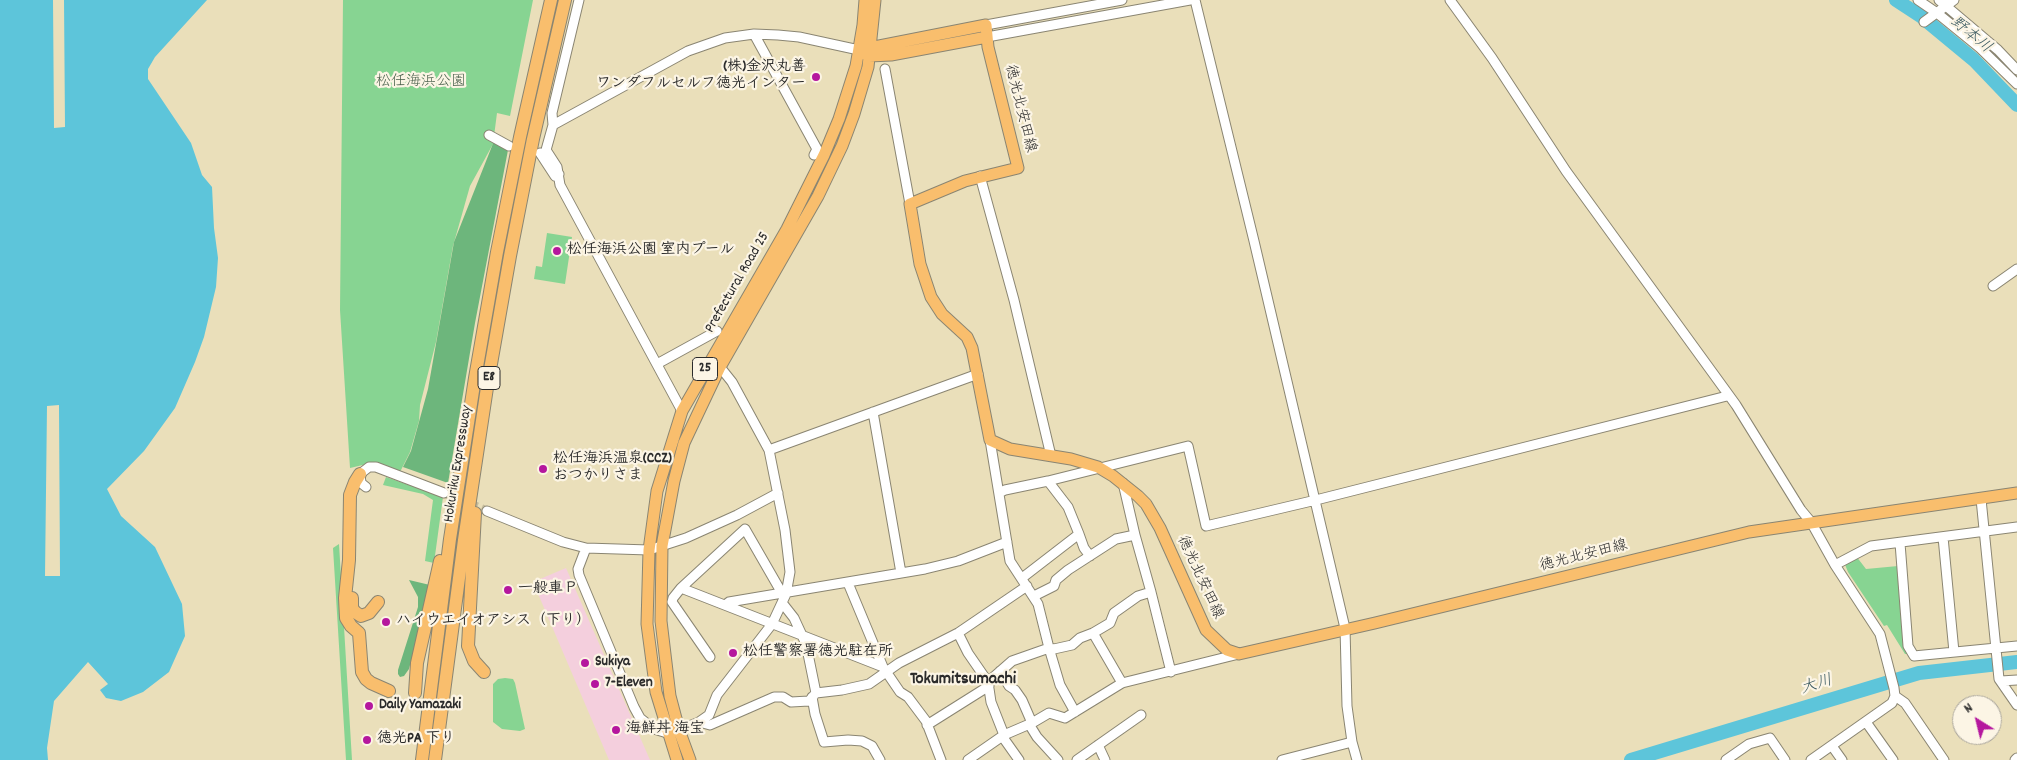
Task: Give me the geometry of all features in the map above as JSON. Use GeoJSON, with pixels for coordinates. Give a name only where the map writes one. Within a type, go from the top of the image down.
{"type":"FeatureCollection","features":[{"type":"Feature","properties":{"kind":"highway","name":"Hokuriku Expressway"},"geometry":{"type":"LineString","coordinates":[[435,760],[464,540],[482,380],[518,146],[551,0]]}},
{"type":"Feature","properties":{"kind":"highway","name":"Hokuriku Expressway"},"geometry":{"type":"LineString","coordinates":[[422,760],[450,539],[531,149],[565,0]]}},
{"type":"Feature","properties":{"kind":"highway"},"geometry":{"type":"LineString","coordinates":[[482,380],[468,646],[474,661],[484,672]]}},
{"type":"Feature","properties":{"kind":"highway"},"geometry":{"type":"LineString","coordinates":[[414,693],[417,663],[443,548],[469,399],[482,380]]}},
{"type":"Feature","properties":{"kind":"highway"},"geometry":{"type":"LineString","coordinates":[[360,474],[353,495],[352,608],[358,615],[366,615],[378,602]]}},
{"type":"Feature","properties":{"kind":"highway"},"geometry":{"type":"LineString","coordinates":[[360,474],[350,495],[346,618],[359,633],[362,672],[366,679],[371,684],[388,691]]}},
{"type":"Feature","properties":{"kind":"main road","name":"Prefectural Road 25"},"geometry":{"type":"LineString","coordinates":[[677,760],[667,734],[656,692],[647,624],[649,550],[657,491],[682,411],[786,229],[824,155],[846,95],[859,50],[865,0]]}},
{"type":"Feature","properties":{"kind":"main road","name":"Prefectural Road 25"},"geometry":{"type":"LineString","coordinates":[[690,760],[679,730],[670,696],[661,621],[662,546],[674,481],[684,443],[720,367],[822,187],[854,114],[870,52],[875,0]]}},
{"type":"Feature","properties":{"kind":"main road"},"geometry":{"type":"LineString","coordinates":[[870,52],[986,25]]}},
{"type":"Feature","properties":{"kind":"main road","name":"徳光北安田線"},"geometry":{"type":"LineString","coordinates":[[910,204],[980,176],[1018,168],[987,38],[986,25]]}},
{"type":"Feature","properties":{"kind":"main road"},"geometry":{"type":"LineString","coordinates":[[859,50],[891,56],[987,38]]}},
{"type":"Feature","properties":{"kind":"main road"},"geometry":{"type":"LineString","coordinates":[[910,204],[920,264],[931,297],[942,314],[966,337],[972,348],[990,440]]}},
{"type":"Feature","properties":{"kind":"main road","name":"徳光北安田線"},"geometry":{"type":"LineString","coordinates":[[990,440],[1010,449],[1071,459],[1098,467],[1123,483],[1138,496],[1151,513],[1206,630],[1227,650],[1239,654],[1749,532],[2017,494]]}},
{"type":"Feature","properties":{"kind":"street"},"geometry":{"type":"LineString","coordinates":[[579,0],[552,113],[553,124],[546,150],[559,174],[560,185],[682,411]]}},
{"type":"Feature","properties":{"kind":"street"},"geometry":{"type":"LineString","coordinates":[[986,25],[1122,0]]}},
{"type":"Feature","properties":{"kind":"street"},"geometry":{"type":"LineString","coordinates":[[987,38],[1190,0]]}},
{"type":"Feature","properties":{"kind":"street"},"geometry":{"type":"LineString","coordinates":[[1195,0],[1316,500],[1345,628],[1347,706],[1352,742],[1357,760]]}},
{"type":"Feature","properties":{"kind":"street"},"geometry":{"type":"LineString","coordinates":[[1450,0],[1492,58],[1566,170],[1727,396],[1736,405],[1880,634],[1895,692],[1905,703],[1944,760]]}},
{"type":"Feature","properties":{"kind":"street"},"geometry":{"type":"LineString","coordinates":[[1918,0],[1930,18],[1980,48],[2017,84]]}},
{"type":"Feature","properties":{"kind":"street"},"geometry":{"type":"LineString","coordinates":[[1939,0],[1951,3],[2017,70]]}},
{"type":"Feature","properties":{"kind":"street"},"geometry":{"type":"LineString","coordinates":[[1930,18],[1951,3]]}},
{"type":"Feature","properties":{"kind":"street"},"geometry":{"type":"LineString","coordinates":[[553,124],[688,51],[724,38],[754,34],[799,37],[859,50]]}},
{"type":"Feature","properties":{"kind":"street"},"geometry":{"type":"LineString","coordinates":[[754,34],[817,149],[814,155]]}},
{"type":"Feature","properties":{"kind":"street"},"geometry":{"type":"LineString","coordinates":[[885,68],[910,204]]}},
{"type":"Feature","properties":{"kind":"street"},"geometry":{"type":"LineString","coordinates":[[490,135],[509,146]]}},
{"type":"Feature","properties":{"kind":"street"},"geometry":{"type":"LineString","coordinates":[[540,153],[555,176],[559,174]]}},
{"type":"Feature","properties":{"kind":"street"},"geometry":{"type":"LineString","coordinates":[[980,176],[1014,300],[1051,456]]}},
{"type":"Feature","properties":{"kind":"street"},"geometry":{"type":"LineString","coordinates":[[1993,286],[2017,269]]}},
{"type":"Feature","properties":{"kind":"street"},"geometry":{"type":"LineString","coordinates":[[657,364],[717,331]]}},
{"type":"Feature","properties":{"kind":"street"},"geometry":{"type":"LineString","coordinates":[[679,730],[699,722],[709,715],[717,695],[772,624],[784,597],[790,572],[785,530],[769,450],[732,382],[720,367]]}},
{"type":"Feature","properties":{"kind":"street"},"geometry":{"type":"LineString","coordinates":[[769,450],[978,374]]}},
{"type":"Feature","properties":{"kind":"street"},"geometry":{"type":"LineString","coordinates":[[999,493],[1188,446],[1206,526],[1727,396]]}},
{"type":"Feature","properties":{"kind":"street"},"geometry":{"type":"LineString","coordinates":[[873,412],[901,573]]}},
{"type":"Feature","properties":{"kind":"street"},"geometry":{"type":"LineString","coordinates":[[990,440],[1010,561],[1034,596],[1041,613],[1060,685],[1075,712]]}},
{"type":"Feature","properties":{"kind":"street"},"geometry":{"type":"LineString","coordinates":[[366,487],[362,483],[360,474],[369,467],[376,467],[444,492]]}},
{"type":"Feature","properties":{"kind":"street"},"geometry":{"type":"LineString","coordinates":[[1048,481],[1068,508],[1084,548],[1090,556]]}},
{"type":"Feature","properties":{"kind":"street"},"geometry":{"type":"LineString","coordinates":[[1123,483],[1171,672]]}},
{"type":"Feature","properties":{"kind":"street"},"geometry":{"type":"LineString","coordinates":[[487,510],[563,542],[586,548],[649,550],[686,538],[737,515],[778,493]]}},
{"type":"Feature","properties":{"kind":"street"},"geometry":{"type":"LineString","coordinates":[[1981,499],[1999,670],[2001,681],[2017,705]]}},
{"type":"Feature","properties":{"kind":"street"},"geometry":{"type":"LineString","coordinates":[[737,515],[784,597],[803,637],[814,695],[815,714],[824,742],[862,741],[872,746],[880,760]]}},
{"type":"Feature","properties":{"kind":"street"},"geometry":{"type":"LineString","coordinates":[[1835,564],[1871,546],[2017,527]]}},
{"type":"Feature","properties":{"kind":"street"},"geometry":{"type":"LineString","coordinates":[[710,657],[672,602],[681,588],[744,528]]}},
{"type":"Feature","properties":{"kind":"street"},"geometry":{"type":"LineString","coordinates":[[1022,578],[1079,534]]}},
{"type":"Feature","properties":{"kind":"street"},"geometry":{"type":"LineString","coordinates":[[1034,596],[1054,586],[1056,580],[1068,570],[1116,540],[1135,535]]}},
{"type":"Feature","properties":{"kind":"street"},"geometry":{"type":"LineString","coordinates":[[1943,536],[1954,652]]}},
{"type":"Feature","properties":{"kind":"street"},"geometry":{"type":"LineString","coordinates":[[725,605],[729,602],[784,597],[901,573],[958,560],[1007,542]]}},
{"type":"Feature","properties":{"kind":"street"},"geometry":{"type":"LineString","coordinates":[[1900,543],[1908,646],[1914,656],[1997,650],[2017,646]]}},
{"type":"Feature","properties":{"kind":"street"},"geometry":{"type":"LineString","coordinates":[[586,548],[578,569],[579,575],[634,707],[640,718],[654,729],[667,734]]}},
{"type":"Feature","properties":{"kind":"street"},"geometry":{"type":"LineString","coordinates":[[848,583],[884,670],[900,692],[908,697],[928,725],[941,760]]}},
{"type":"Feature","properties":{"kind":"street"},"geometry":{"type":"LineString","coordinates":[[699,722],[710,725],[774,697],[784,698],[791,702],[809,701],[814,695],[869,684],[884,670],[958,633],[1027,586]]}},
{"type":"Feature","properties":{"kind":"street"},"geometry":{"type":"LineString","coordinates":[[681,588],[884,670]]}},
{"type":"Feature","properties":{"kind":"street"},"geometry":{"type":"LineString","coordinates":[[928,725],[988,684],[1012,661],[1049,648],[1054,649],[1072,645],[1080,638],[1110,623],[1114,612],[1138,596],[1151,592]]}},
{"type":"Feature","properties":{"kind":"street"},"geometry":{"type":"LineString","coordinates":[[958,633],[968,653],[988,684],[991,702],[1003,736],[1020,760]]}},
{"type":"Feature","properties":{"kind":"street"},"geometry":{"type":"LineString","coordinates":[[1093,633],[1122,683]]}},
{"type":"Feature","properties":{"kind":"street"},"geometry":{"type":"LineString","coordinates":[[972,759],[1003,736],[1049,713],[1065,718],[1122,683],[1239,654]]}},
{"type":"Feature","properties":{"kind":"street"},"geometry":{"type":"LineString","coordinates":[[1000,672],[1009,686],[1015,690],[1022,700],[1037,737],[1058,760]]}},
{"type":"Feature","properties":{"kind":"street"},"geometry":{"type":"LineString","coordinates":[[2001,681],[2017,680]]}},
{"type":"Feature","properties":{"kind":"street"},"geometry":{"type":"LineString","coordinates":[[1811,760],[1892,703],[1895,692]]}},
{"type":"Feature","properties":{"kind":"street"},"geometry":{"type":"LineString","coordinates":[[1077,760],[1141,715]]}},
{"type":"Feature","properties":{"kind":"street"},"geometry":{"type":"LineString","coordinates":[[1866,722],[1893,760]]}},
{"type":"Feature","properties":{"kind":"street"},"geometry":{"type":"LineString","coordinates":[[1726,760],[1749,744],[1770,738],[1785,760]]}},
{"type":"Feature","properties":{"kind":"street"},"geometry":{"type":"LineString","coordinates":[[1282,760],[1352,742]]}},
{"type":"Feature","properties":{"kind":"street"},"geometry":{"type":"LineString","coordinates":[[1098,745],[1105,760]]}},
{"type":"Feature","properties":{"kind":"street"},"geometry":{"type":"LineString","coordinates":[[1832,746],[1842,760]]}},
{"type":"Feature","properties":{"kind":"shaded area"},"geometry":{"type":"Polygon","coordinates":[[[566,568],[650,760],[609,760],[533,582],[566,568]]]}},
{"type":"Feature","properties":{"kind":"green space","name":"松任海浜公園"},"geometry":{"type":"Polygon","coordinates":[[[343,0],[533,0],[510,116],[497,113],[493,144],[470,186],[453,246],[436,342],[420,405],[419,421],[410,452],[400,472],[384,465],[367,464],[350,468],[340,310],[343,0]]]}},
{"type":"Feature","properties":{"kind":"green space"},"geometry":{"type":"Polygon","coordinates":[[[494,141],[508,150],[475,323],[448,483],[403,467],[411,451],[428,389],[454,242],[494,141]]]}},
{"type":"Feature","properties":{"kind":"green space","name":"松任海浜公園 室内プール"},"geometry":{"type":"Polygon","coordinates":[[[547,233],[572,237],[565,284],[534,279],[536,266],[542,267],[547,233]]]}},
{"type":"Feature","properties":{"kind":"green space"},"geometry":{"type":"Polygon","coordinates":[[[386,477],[443,497],[434,563],[425,561],[433,500],[423,494],[383,485],[386,477]]]}},
{"type":"Feature","properties":{"kind":"green space"},"geometry":{"type":"Polygon","coordinates":[[[339,544],[352,760],[346,760],[333,548],[339,544]]]}},
{"type":"Feature","properties":{"kind":"green space"},"geometry":{"type":"Polygon","coordinates":[[[1856,556],[1866,569],[1898,566],[1908,654],[1905,654],[1887,625],[1884,626],[1848,572],[1844,562],[1856,556]]]}},
{"type":"Feature","properties":{"kind":"green space"},"geometry":{"type":"Polygon","coordinates":[[[409,580],[430,585],[409,669],[404,676],[400,677],[398,670],[418,607],[418,597],[409,580]]]}},
{"type":"Feature","properties":{"kind":"green space"},"geometry":{"type":"Polygon","coordinates":[[[498,679],[513,679],[515,683],[525,729],[520,731],[502,729],[493,722],[493,684],[498,679]]]}},
{"type":"Feature","properties":{"kind":"water"},"geometry":{"type":"Polygon","coordinates":[[[0,0],[207,0],[155,57],[148,69],[148,79],[191,143],[202,175],[212,187],[218,258],[216,287],[204,337],[175,408],[144,451],[107,489],[121,516],[155,547],[182,604],[185,636],[169,672],[143,692],[121,701],[106,698],[100,690],[108,684],[88,662],[54,701],[47,748],[48,760],[0,760],[0,0]]]}},
{"type":"Feature","properties":{"kind":"pier"},"geometry":{"type":"Polygon","coordinates":[[[53,0],[64,0],[65,127],[54,128],[53,0]]]}},
{"type":"Feature","properties":{"kind":"pier"},"geometry":{"type":"Polygon","coordinates":[[[59,405],[60,576],[45,576],[47,406],[59,405]]]}},
{"type":"Feature","properties":{"kind":"waterway","name":"野本川"},"geometry":{"type":"LineString","coordinates":[[1896,0],[1922,17],[1974,60],[2017,105]]}},
{"type":"Feature","properties":{"kind":"waterway","name":"大川"},"geometry":{"type":"LineString","coordinates":[[1631,760],[1919,673],[2017,662]]}},
{"type":"Feature","properties":{"kind":"tunnel"},"geometry":{"type":"LineString","coordinates":[[444,493],[487,511]]}},
{"type":"Feature","properties":{"kind":"place","name":"(株)金沢丸善 ワンダフルセルフ徳光インター"},"geometry":{"type":"Point","coordinates":[816,77]}},
{"type":"Feature","properties":{"kind":"place","name":"松任海浜公園 室内プール"},"geometry":{"type":"Point","coordinates":[557,251]}},
{"type":"Feature","properties":{"kind":"place","name":"松任海浜温泉(CCZ) おつかりさま"},"geometry":{"type":"Point","coordinates":[543,469]}},
{"type":"Feature","properties":{"kind":"place","name":"一般車Ｐ"},"geometry":{"type":"Point","coordinates":[508,590]}},
{"type":"Feature","properties":{"kind":"place","name":"ハイウエイオアシス（下り）"},"geometry":{"type":"Point","coordinates":[386,622]}},
{"type":"Feature","properties":{"kind":"place","name":"松任警察署徳光駐在所"},"geometry":{"type":"Point","coordinates":[733,653]}},
{"type":"Feature","properties":{"kind":"place","name":"Sukiya"},"geometry":{"type":"Point","coordinates":[585,663]}},
{"type":"Feature","properties":{"kind":"place","name":"7-Eleven"},"geometry":{"type":"Point","coordinates":[595,684]}},
{"type":"Feature","properties":{"kind":"place","name":"Daily Yamazaki"},"geometry":{"type":"Point","coordinates":[369,706]}},
{"type":"Feature","properties":{"kind":"place","name":"海鮮丼 海宝"},"geometry":{"type":"Point","coordinates":[616,730]}},
{"type":"Feature","properties":{"kind":"place","name":"徳光PA 下り"},"geometry":{"type":"Point","coordinates":[367,740]}},
{"type":"Feature","properties":{"kind":"district","name":"Tokumitsumachi"},"geometry":{"type":"Point","coordinates":[963,681]}}]}
